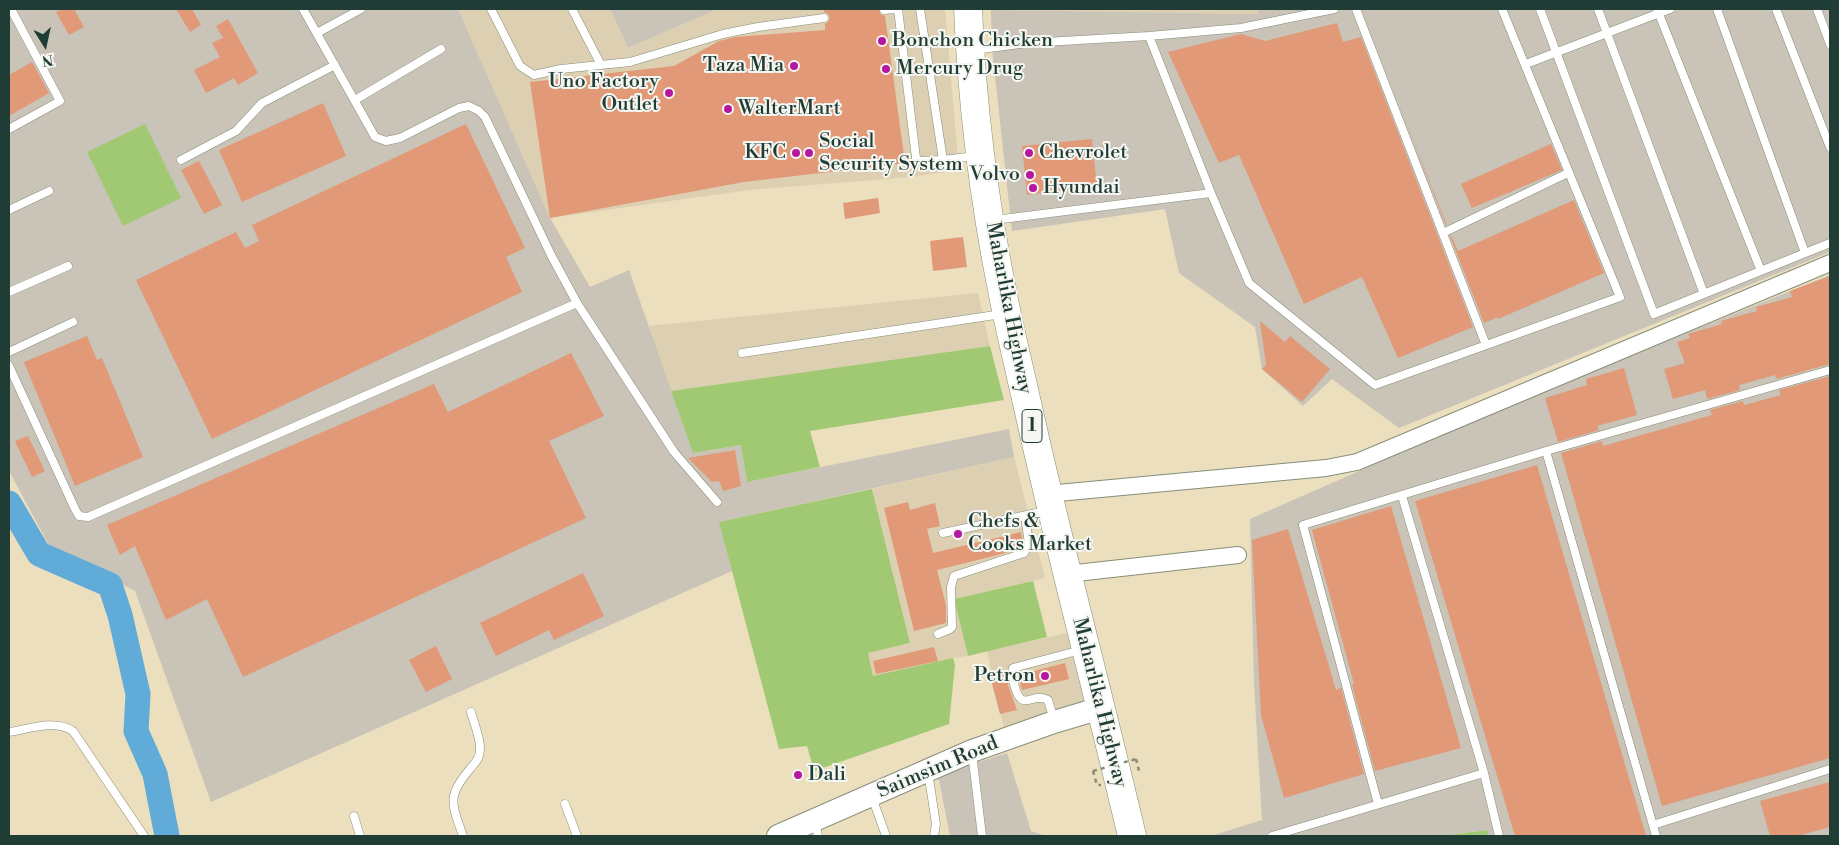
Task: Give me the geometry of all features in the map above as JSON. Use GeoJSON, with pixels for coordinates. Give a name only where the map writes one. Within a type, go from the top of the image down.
{"type":"FeatureCollection","features":[{"type":"Feature","properties":{"kind":"highway","name":"Maharlika Highway"},"geometry":{"type":"LineString","coordinates":[[968,9],[970,51],[990,220],[1041,507],[1067,574],[1132,836]]}},
{"type":"Feature","properties":{"kind":"street"},"geometry":{"type":"LineString","coordinates":[[1041,507],[1326,468],[1357,462],[1830,263]]}},
{"type":"Feature","properties":{"kind":"street"},"geometry":{"type":"LineString","coordinates":[[1067,574],[1238,555]]}},
{"type":"Feature","properties":{"kind":"street","name":"Saimsim Road"},"geometry":{"type":"LineString","coordinates":[[778,836],[812,829],[871,796],[972,751],[1054,722],[1101,708]]}},
{"type":"Feature","properties":{"kind":"lane"},"geometry":{"type":"LineString","coordinates":[[9,130],[60,102],[11,9]]}},
{"type":"Feature","properties":{"kind":"lane"},"geometry":{"type":"LineString","coordinates":[[303,9],[376,137],[386,141],[400,138],[459,108],[469,106],[479,111],[485,117],[577,302],[674,452],[717,502]]}},
{"type":"Feature","properties":{"kind":"lane"},"geometry":{"type":"LineString","coordinates":[[317,34],[361,9]]}},
{"type":"Feature","properties":{"kind":"lane"},"geometry":{"type":"LineString","coordinates":[[491,9],[520,66],[534,75],[561,69],[630,62],[723,34],[758,26],[824,18]]}},
{"type":"Feature","properties":{"kind":"lane"},"geometry":{"type":"LineString","coordinates":[[572,9],[600,65]]}},
{"type":"Feature","properties":{"kind":"lane"},"geometry":{"type":"LineString","coordinates":[[884,10],[896,9],[916,158],[918,161],[981,155]]}},
{"type":"Feature","properties":{"kind":"lane"},"geometry":{"type":"LineString","coordinates":[[920,9],[943,160]]}},
{"type":"Feature","properties":{"kind":"lane"},"geometry":{"type":"LineString","coordinates":[[970,51],[1027,43],[1149,36],[1240,28],[1334,9]]}},
{"type":"Feature","properties":{"kind":"lane"},"geometry":{"type":"LineString","coordinates":[[1356,9],[1486,345]]}},
{"type":"Feature","properties":{"kind":"lane"},"geometry":{"type":"LineString","coordinates":[[1149,36],[1249,283],[1375,385],[1620,297],[1502,9]]}},
{"type":"Feature","properties":{"kind":"lane"},"geometry":{"type":"LineString","coordinates":[[1540,9],[1654,314],[1830,243]]}},
{"type":"Feature","properties":{"kind":"lane"},"geometry":{"type":"LineString","coordinates":[[1598,9],[1704,294]]}},
{"type":"Feature","properties":{"kind":"lane"},"geometry":{"type":"LineString","coordinates":[[1526,64],[1658,11],[1670,9]]}},
{"type":"Feature","properties":{"kind":"lane"},"geometry":{"type":"LineString","coordinates":[[1716,9],[1805,253]]}},
{"type":"Feature","properties":{"kind":"lane"},"geometry":{"type":"LineString","coordinates":[[1776,9],[1830,147]]}},
{"type":"Feature","properties":{"kind":"lane"},"geometry":{"type":"LineString","coordinates":[[1817,9],[1830,44]]}},
{"type":"Feature","properties":{"kind":"lane"},"geometry":{"type":"LineString","coordinates":[[1658,11],[1761,271]]}},
{"type":"Feature","properties":{"kind":"lane"},"geometry":{"type":"LineString","coordinates":[[355,100],[442,49]]}},
{"type":"Feature","properties":{"kind":"lane"},"geometry":{"type":"LineString","coordinates":[[181,160],[236,131],[262,103],[335,65]]}},
{"type":"Feature","properties":{"kind":"lane"},"geometry":{"type":"LineString","coordinates":[[1442,233],[1568,173]]}},
{"type":"Feature","properties":{"kind":"lane"},"geometry":{"type":"LineString","coordinates":[[9,210],[49,191]]}},
{"type":"Feature","properties":{"kind":"lane"},"geometry":{"type":"LineString","coordinates":[[990,220],[1211,193]]}},
{"type":"Feature","properties":{"kind":"lane"},"geometry":{"type":"LineString","coordinates":[[9,292],[68,266]]}},
{"type":"Feature","properties":{"kind":"lane"},"geometry":{"type":"LineString","coordinates":[[9,366],[74,509],[79,516],[88,517],[577,302]]}},
{"type":"Feature","properties":{"kind":"lane"},"geometry":{"type":"LineString","coordinates":[[742,353],[1007,314]]}},
{"type":"Feature","properties":{"kind":"lane"},"geometry":{"type":"LineString","coordinates":[[9,352],[73,322]]}},
{"type":"Feature","properties":{"kind":"lane"},"geometry":{"type":"LineString","coordinates":[[1378,804],[1302,525],[1830,370]]}},
{"type":"Feature","properties":{"kind":"lane"},"geometry":{"type":"LineString","coordinates":[[1546,452],[1656,836]]}},
{"type":"Feature","properties":{"kind":"lane"},"geometry":{"type":"LineString","coordinates":[[1402,496],[1484,772],[1499,836]]}},
{"type":"Feature","properties":{"kind":"lane"},"geometry":{"type":"LineString","coordinates":[[943,532],[1041,507]]}},
{"type":"Feature","properties":{"kind":"lane"},"geometry":{"type":"LineString","coordinates":[[938,634],[950,630],[952,627],[951,587],[954,576],[1024,553],[1029,544],[1041,507]]}},
{"type":"Feature","properties":{"kind":"lane"},"geometry":{"type":"LineString","coordinates":[[1054,722],[1048,700],[1044,698],[1020,700],[1017,696],[1012,673],[1013,668],[1086,649]]}},
{"type":"Feature","properties":{"kind":"lane"},"geometry":{"type":"LineString","coordinates":[[463,836],[454,807],[454,792],[457,784],[478,759],[480,748],[471,712]]}},
{"type":"Feature","properties":{"kind":"lane"},"geometry":{"type":"LineString","coordinates":[[9,732],[55,725],[64,726],[72,731],[144,836]]}},
{"type":"Feature","properties":{"kind":"lane"},"geometry":{"type":"LineString","coordinates":[[972,751],[982,836]]}},
{"type":"Feature","properties":{"kind":"lane"},"geometry":{"type":"LineString","coordinates":[[1653,825],[1830,769]]}},
{"type":"Feature","properties":{"kind":"lane"},"geometry":{"type":"LineString","coordinates":[[928,770],[936,824],[934,836]]}},
{"type":"Feature","properties":{"kind":"lane"},"geometry":{"type":"LineString","coordinates":[[1272,836],[1484,772]]}},
{"type":"Feature","properties":{"kind":"lane"},"geometry":{"type":"LineString","coordinates":[[871,796],[886,836]]}},
{"type":"Feature","properties":{"kind":"lane"},"geometry":{"type":"LineString","coordinates":[[565,804],[577,836]]}},
{"type":"Feature","properties":{"kind":"lane"},"geometry":{"type":"LineString","coordinates":[[354,816],[360,836]]}},
{"type":"Feature","properties":{"kind":"path"},"geometry":{"type":"LineString","coordinates":[[1093,771],[1136,759]]}},
{"type":"Feature","properties":{"kind":"shaded area"},"geometry":{"type":"Polygon","coordinates":[[[9,9],[458,9],[550,218],[590,287],[629,270],[693,453],[741,445],[747,482],[1009,429],[1014,457],[720,522],[732,571],[211,802],[135,591],[50,547],[9,471],[9,9]]]}},
{"type":"Feature","properties":{"kind":"shaded area","name":"WalterMart"},"geometry":{"type":"Polygon","coordinates":[[[458,9],[610,9],[628,48],[718,9],[945,9],[959,170],[911,177],[749,190],[550,218],[458,9]]]}},
{"type":"Feature","properties":{"kind":"shaded area"},"geometry":{"type":"Polygon","coordinates":[[[610,9],[718,9],[628,48],[610,9]]]}},
{"type":"Feature","properties":{"kind":"shaded area"},"geometry":{"type":"Polygon","coordinates":[[[1258,9],[1258,14],[991,10],[1258,9]]]}},
{"type":"Feature","properties":{"kind":"shaded area"},"geometry":{"type":"Polygon","coordinates":[[[1258,9],[1830,9],[1830,252],[1399,428],[1332,379],[1303,406],[1262,369],[1255,327],[1179,273],[1165,209],[1012,231],[992,49],[991,10],[1258,14],[1258,9]]]}},
{"type":"Feature","properties":{"kind":"shaded area"},"geometry":{"type":"Polygon","coordinates":[[[1830,275],[1830,836],[1488,836],[1486,830],[1442,836],[1211,836],[1262,820],[1254,684],[1250,519],[1521,400],[1830,275]]]}},
{"type":"Feature","properties":{"kind":"shaded area"},"geometry":{"type":"Polygon","coordinates":[[[978,293],[990,346],[671,391],[648,326],[978,293]]]}},
{"type":"Feature","properties":{"kind":"shaded area","name":"Chefs & Cooks Market"},"geometry":{"type":"Polygon","coordinates":[[[1014,457],[1045,578],[954,599],[968,656],[873,677],[867,653],[910,643],[872,489],[1014,457]]]}},
{"type":"Feature","properties":{"kind":"shaded area"},"geometry":{"type":"Polygon","coordinates":[[[1067,633],[1085,704],[1005,733],[987,651],[1067,633]]]}},
{"type":"Feature","properties":{"kind":"shaded area"},"geometry":{"type":"Polygon","coordinates":[[[1007,753],[1031,831],[1046,836],[950,836],[938,775],[1007,753]]]}},
{"type":"Feature","properties":{"kind":"green space"},"geometry":{"type":"Polygon","coordinates":[[[145,124],[181,198],[123,226],[87,152],[145,124]]]}},
{"type":"Feature","properties":{"kind":"green space"},"geometry":{"type":"Polygon","coordinates":[[[990,346],[1004,400],[810,431],[820,467],[747,482],[741,445],[693,453],[671,391],[990,346]]]}},
{"type":"Feature","properties":{"kind":"green space"},"geometry":{"type":"Polygon","coordinates":[[[872,489],[910,643],[868,653],[873,676],[953,658],[955,665],[949,724],[814,771],[807,746],[779,749],[719,522],[872,489]]]}},
{"type":"Feature","properties":{"kind":"green space"},"geometry":{"type":"Polygon","coordinates":[[[1033,581],[1047,637],[968,656],[954,599],[1033,581]]]}},
{"type":"Feature","properties":{"kind":"green space"},"geometry":{"type":"Polygon","coordinates":[[[1487,830],[1488,836],[1442,836],[1487,830]]]}},
{"type":"Feature","properties":{"kind":"building"},"geometry":{"type":"Polygon","coordinates":[[[62,9],[74,9],[84,27],[69,35],[56,12],[62,9]]]}},
{"type":"Feature","properties":{"kind":"building"},"geometry":{"type":"Polygon","coordinates":[[[176,9],[192,9],[201,25],[190,32],[176,9]]]}},
{"type":"Feature","properties":{"kind":"building","name":"WalterMart"},"geometry":{"type":"Polygon","coordinates":[[[824,9],[879,9],[880,14],[885,16],[905,163],[744,182],[550,218],[530,82],[674,66],[719,41],[735,37],[825,30],[825,24],[830,18],[824,12],[824,9]]]}},
{"type":"Feature","properties":{"kind":"building"},"geometry":{"type":"Polygon","coordinates":[[[228,19],[258,73],[238,85],[234,78],[206,93],[194,70],[220,57],[212,43],[223,38],[216,26],[228,19]]]}},
{"type":"Feature","properties":{"kind":"building"},"geometry":{"type":"Polygon","coordinates":[[[1337,23],[1343,42],[1361,37],[1473,327],[1398,358],[1362,277],[1304,304],[1239,155],[1219,163],[1168,52],[1241,34],[1265,41],[1337,23]]]}},
{"type":"Feature","properties":{"kind":"building"},"geometry":{"type":"Polygon","coordinates":[[[32,62],[49,93],[9,116],[9,75],[32,62]]]}},
{"type":"Feature","properties":{"kind":"building"},"geometry":{"type":"Polygon","coordinates":[[[323,103],[346,156],[242,202],[219,150],[323,103]]]}},
{"type":"Feature","properties":{"kind":"building"},"geometry":{"type":"Polygon","coordinates":[[[1402,112],[1447,225],[1446,225],[1402,112]]]}},
{"type":"Feature","properties":{"kind":"building"},"geometry":{"type":"Polygon","coordinates":[[[466,124],[525,248],[506,257],[522,292],[212,439],[136,280],[236,232],[245,248],[259,241],[252,225],[466,124]]]}},
{"type":"Feature","properties":{"kind":"building"},"geometry":{"type":"Polygon","coordinates":[[[1092,139],[1097,187],[1027,195],[1022,146],[1092,139]]]}},
{"type":"Feature","properties":{"kind":"building"},"geometry":{"type":"Polygon","coordinates":[[[1551,144],[1562,170],[1472,208],[1461,184],[1551,144]]]}},
{"type":"Feature","properties":{"kind":"building"},"geometry":{"type":"Polygon","coordinates":[[[199,161],[222,205],[204,214],[181,170],[199,161]]]}},
{"type":"Feature","properties":{"kind":"building"},"geometry":{"type":"Polygon","coordinates":[[[878,198],[880,213],[845,219],[843,203],[878,198]]]}},
{"type":"Feature","properties":{"kind":"building"},"geometry":{"type":"Polygon","coordinates":[[[1574,200],[1604,273],[1498,319],[1498,317],[1484,323],[1450,236],[1458,251],[1574,200]]]}},
{"type":"Feature","properties":{"kind":"building"},"geometry":{"type":"Polygon","coordinates":[[[963,237],[967,267],[933,271],[930,241],[963,237]]]}},
{"type":"Feature","properties":{"kind":"building"},"geometry":{"type":"Polygon","coordinates":[[[1830,276],[1830,364],[1776,379],[1775,375],[1739,385],[1740,390],[1707,399],[1705,390],[1673,399],[1664,369],[1685,363],[1677,342],[1690,338],[1688,334],[1722,324],[1721,321],[1757,311],[1756,307],[1792,297],[1790,291],[1830,276]]]}},
{"type":"Feature","properties":{"kind":"building"},"geometry":{"type":"Polygon","coordinates":[[[1260,321],[1285,342],[1290,336],[1330,369],[1302,402],[1262,369],[1266,365],[1260,321]]]}},
{"type":"Feature","properties":{"kind":"building"},"geometry":{"type":"Polygon","coordinates":[[[87,336],[97,360],[102,358],[143,457],[75,486],[24,362],[87,336]]]}},
{"type":"Feature","properties":{"kind":"building"},"geometry":{"type":"Polygon","coordinates":[[[571,353],[604,416],[549,441],[586,518],[243,677],[207,599],[166,620],[135,546],[120,555],[107,525],[434,384],[448,412],[571,353]]]}},
{"type":"Feature","properties":{"kind":"building"},"geometry":{"type":"Polygon","coordinates":[[[1624,368],[1637,415],[1597,426],[1599,430],[1558,442],[1545,398],[1587,385],[1586,379],[1624,368]]]}},
{"type":"Feature","properties":{"kind":"building"},"geometry":{"type":"Polygon","coordinates":[[[1830,376],[1830,758],[1662,806],[1561,453],[1602,441],[1603,446],[1712,415],[1710,410],[1743,401],[1744,405],[1781,395],[1779,390],[1830,376]]]}},
{"type":"Feature","properties":{"kind":"building"},"geometry":{"type":"Polygon","coordinates":[[[28,436],[45,471],[32,477],[15,441],[28,436]]]}},
{"type":"Feature","properties":{"kind":"building"},"geometry":{"type":"Polygon","coordinates":[[[735,450],[741,486],[723,491],[719,481],[712,482],[688,458],[735,450]]]}},
{"type":"Feature","properties":{"kind":"building"},"geometry":{"type":"Polygon","coordinates":[[[1537,465],[1646,836],[1515,836],[1415,501],[1537,465]]]}},
{"type":"Feature","properties":{"kind":"building"},"geometry":{"type":"Polygon","coordinates":[[[908,502],[910,510],[935,503],[940,526],[927,529],[933,553],[1021,532],[1023,543],[1020,548],[998,555],[937,570],[946,605],[946,623],[914,631],[884,508],[908,502]]]}},
{"type":"Feature","properties":{"kind":"building"},"geometry":{"type":"Polygon","coordinates":[[[1391,506],[1461,748],[1375,771],[1352,685],[1354,684],[1312,530],[1391,506]]]}},
{"type":"Feature","properties":{"kind":"building"},"geometry":{"type":"Polygon","coordinates":[[[1288,529],[1336,690],[1341,688],[1364,774],[1284,798],[1261,715],[1252,540],[1288,529]]]}},
{"type":"Feature","properties":{"kind":"building"},"geometry":{"type":"Polygon","coordinates":[[[583,573],[604,616],[554,640],[549,630],[496,656],[480,623],[583,573]]]}},
{"type":"Feature","properties":{"kind":"building"},"geometry":{"type":"Polygon","coordinates":[[[436,646],[452,679],[426,692],[409,660],[436,646]]]}},
{"type":"Feature","properties":{"kind":"building"},"geometry":{"type":"Polygon","coordinates":[[[934,647],[938,661],[876,674],[873,661],[934,647]]]}},
{"type":"Feature","properties":{"kind":"building","name":"Petron"},"geometry":{"type":"Polygon","coordinates":[[[1065,663],[1069,679],[1022,690],[1018,675],[1065,663]]]}},
{"type":"Feature","properties":{"kind":"building"},"geometry":{"type":"Polygon","coordinates":[[[1007,672],[1008,685],[1017,710],[1000,714],[990,676],[1007,672]]]}},
{"type":"Feature","properties":{"kind":"building"},"geometry":{"type":"Polygon","coordinates":[[[1830,782],[1830,827],[1797,836],[1770,836],[1760,801],[1830,782]]]}},
{"type":"Feature","properties":{"kind":"waterway"},"geometry":{"type":"LineString","coordinates":[[9,503],[39,554],[110,585],[120,615],[138,694],[136,731],[155,774],[167,836]]}},
{"type":"Feature","properties":{"kind":"place","name":"Bonchon Chicken"},"geometry":{"type":"Point","coordinates":[882,41]}},
{"type":"Feature","properties":{"kind":"place","name":"Taza Mia"},"geometry":{"type":"Point","coordinates":[794,66]}},
{"type":"Feature","properties":{"kind":"place","name":"Mercury Drug"},"geometry":{"type":"Point","coordinates":[886,69]}},
{"type":"Feature","properties":{"kind":"place","name":"Uno Factory Outlet"},"geometry":{"type":"Point","coordinates":[669,93]}},
{"type":"Feature","properties":{"kind":"place","name":"WalterMart"},"geometry":{"type":"Point","coordinates":[728,109]}},
{"type":"Feature","properties":{"kind":"place","name":"KFC"},"geometry":{"type":"Point","coordinates":[796,153]}},
{"type":"Feature","properties":{"kind":"place","name":"Social Security System"},"geometry":{"type":"Point","coordinates":[809,153]}},
{"type":"Feature","properties":{"kind":"place","name":"Chevrolet"},"geometry":{"type":"Point","coordinates":[1029,153]}},
{"type":"Feature","properties":{"kind":"place","name":"Volvo"},"geometry":{"type":"Point","coordinates":[1030,175]}},
{"type":"Feature","properties":{"kind":"place","name":"Hyundai"},"geometry":{"type":"Point","coordinates":[1033,188]}},
{"type":"Feature","properties":{"kind":"place","name":"Chefs & Cooks Market"},"geometry":{"type":"Point","coordinates":[958,534]}},
{"type":"Feature","properties":{"kind":"place","name":"Petron"},"geometry":{"type":"Point","coordinates":[1045,676]}},
{"type":"Feature","properties":{"kind":"place","name":"Dali"},"geometry":{"type":"Point","coordinates":[798,775]}}]}
